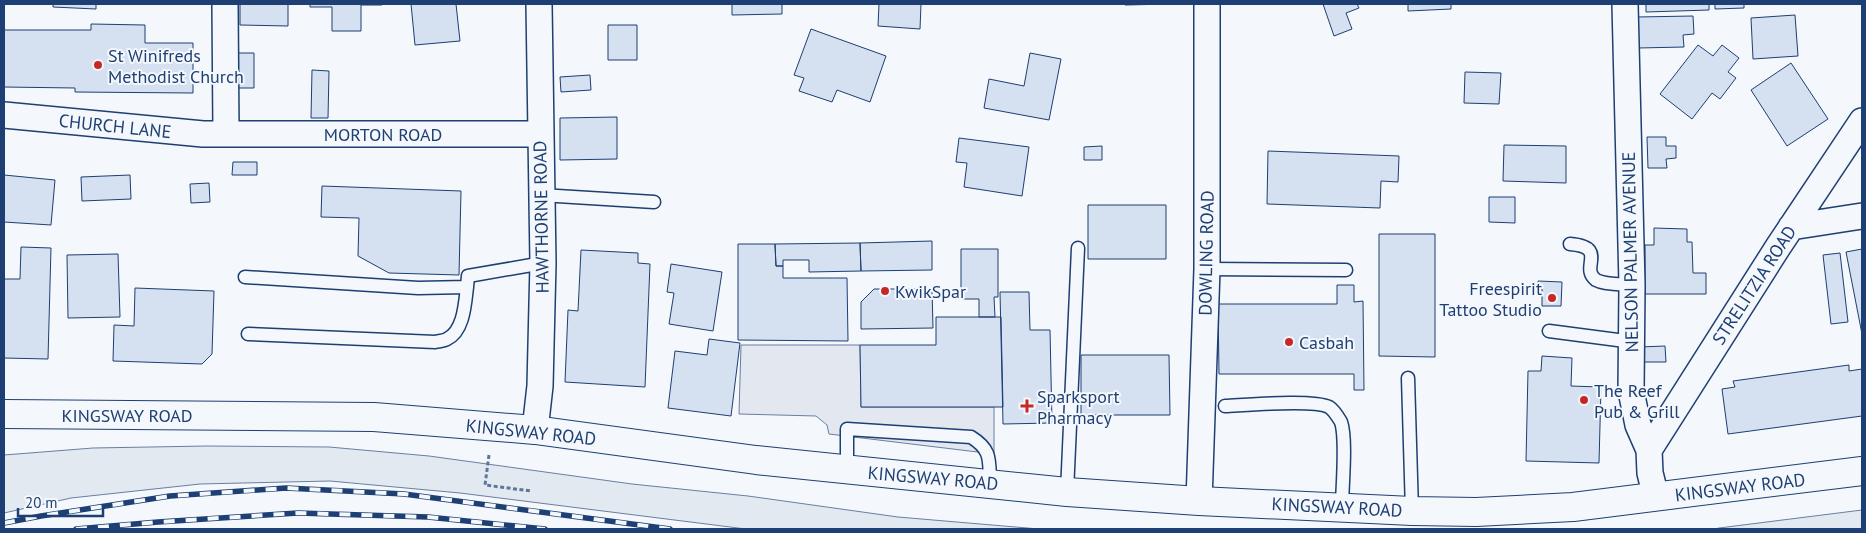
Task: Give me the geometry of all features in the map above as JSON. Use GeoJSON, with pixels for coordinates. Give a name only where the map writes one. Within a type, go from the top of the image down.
{"type":"FeatureCollection","features":[{"type":"Feature","properties":{"kind":"main road","name":"KINGSWAY ROAD"},"geometry":{"type":"LineString","coordinates":[[4,414],[374,417],[535,430],[756,460],[1067,492],[1199,501],[1412,511],[1476,512],[1528,510],[1656,497],[1862,471]]}},
{"type":"Feature","properties":{"kind":"street"},"geometry":{"type":"LineString","coordinates":[[225,4],[226,134]]}},
{"type":"Feature","properties":{"kind":"street","name":"HAWTHORNE ROAD"},"geometry":{"type":"LineString","coordinates":[[535,430],[540,386],[543,263],[539,4]]}},
{"type":"Feature","properties":{"kind":"street","name":"DOWLING ROAD"},"geometry":{"type":"LineString","coordinates":[[1199,501],[1207,269],[1207,4]]}},
{"type":"Feature","properties":{"kind":"street","name":"NELSON PALMER AVENUE"},"geometry":{"type":"LineString","coordinates":[[1625,4],[1633,342],[1631,391],[1638,425],[1649,450],[1650,473],[1656,497]]}},
{"type":"Feature","properties":{"kind":"street","name":"CHURCH LANE"},"geometry":{"type":"LineString","coordinates":[[4,115],[203,134],[226,134]]}},
{"type":"Feature","properties":{"kind":"street","name":"STRELITZIA ROAD"},"geometry":{"type":"LineString","coordinates":[[1649,450],[1791,227],[1862,121]]}},
{"type":"Feature","properties":{"kind":"street","name":"MORTON ROAD"},"geometry":{"type":"LineString","coordinates":[[226,134],[540,134]]}},
{"type":"Feature","properties":{"kind":"street"},"geometry":{"type":"LineString","coordinates":[[1791,227],[1862,216]]}},
{"type":"Feature","properties":{"kind":"lane"},"geometry":{"type":"LineString","coordinates":[[541,195],[654,202]]}},
{"type":"Feature","properties":{"kind":"lane"},"geometry":{"type":"LineString","coordinates":[[1570,244],[1584,245],[1589,250],[1591,254],[1591,272],[1595,279],[1601,282],[1632,285]]}},
{"type":"Feature","properties":{"kind":"lane"},"geometry":{"type":"LineString","coordinates":[[1067,492],[1078,248]]}},
{"type":"Feature","properties":{"kind":"lane"},"geometry":{"type":"LineString","coordinates":[[248,334],[435,342],[449,339],[457,330],[461,319],[468,288],[468,276],[543,263]]}},
{"type":"Feature","properties":{"kind":"lane"},"geometry":{"type":"LineString","coordinates":[[1207,269],[1346,270]]}},
{"type":"Feature","properties":{"kind":"lane"},"geometry":{"type":"LineString","coordinates":[[245,277],[418,288],[468,288]]}},
{"type":"Feature","properties":{"kind":"lane"},"geometry":{"type":"LineString","coordinates":[[1549,331],[1633,342]]}},
{"type":"Feature","properties":{"kind":"lane"},"geometry":{"type":"LineString","coordinates":[[1408,378],[1412,511]]}},
{"type":"Feature","properties":{"kind":"lane"},"geometry":{"type":"LineString","coordinates":[[1225,406],[1308,404],[1330,408],[1336,414],[1341,424],[1343,438],[1342,507]]}},
{"type":"Feature","properties":{"kind":"lane"},"geometry":{"type":"LineString","coordinates":[[847,469],[847,429],[971,437],[983,444],[989,458],[990,483]]}},
{"type":"Feature","properties":{"kind":"path"},"geometry":{"type":"LineString","coordinates":[[490,447],[485,485],[531,491]]}},
{"type":"Feature","properties":{"kind":"shaded area"},"geometry":{"type":"Polygon","coordinates":[[[741,345],[860,345],[861,407],[994,407],[994,454],[829,434],[827,425],[816,416],[739,414],[741,345]]]}},
{"type":"Feature","properties":{"kind":"shaded area"},"geometry":{"type":"Polygon","coordinates":[[[207,446],[329,447],[429,456],[632,484],[748,496],[898,517],[1039,529],[746,529],[460,493],[330,481],[200,484],[71,498],[4,513],[4,455],[93,448],[207,446]]]}},
{"type":"Feature","properties":{"kind":"shaded area"},"geometry":{"type":"Polygon","coordinates":[[[1862,510],[1862,529],[1714,529],[1719,528],[1862,510]]]}},
{"type":"Feature","properties":{"kind":"building"},"geometry":{"type":"Polygon","coordinates":[[[53,4],[96,4],[96,9],[53,7],[53,4]]]}},
{"type":"Feature","properties":{"kind":"building"},"geometry":{"type":"Polygon","coordinates":[[[240,4],[288,4],[288,26],[240,25],[240,4]]]}},
{"type":"Feature","properties":{"kind":"building"},"geometry":{"type":"Polygon","coordinates":[[[310,4],[382,5],[361,5],[361,31],[332,31],[332,7],[310,7],[310,4]]]}},
{"type":"Feature","properties":{"kind":"building"},"geometry":{"type":"Polygon","coordinates":[[[411,4],[456,4],[460,41],[415,45],[411,4]]]}},
{"type":"Feature","properties":{"kind":"building"},"geometry":{"type":"Polygon","coordinates":[[[732,4],[782,4],[782,14],[732,15],[732,4]]]}},
{"type":"Feature","properties":{"kind":"building"},"geometry":{"type":"Polygon","coordinates":[[[879,4],[921,4],[920,29],[878,26],[879,4]]]}},
{"type":"Feature","properties":{"kind":"building"},"geometry":{"type":"Polygon","coordinates":[[[1125,4],[1170,4],[1125,5],[1125,4]]]}},
{"type":"Feature","properties":{"kind":"building"},"geometry":{"type":"Polygon","coordinates":[[[1323,4],[1357,4],[1359,8],[1346,13],[1352,29],[1334,36],[1323,4]]]}},
{"type":"Feature","properties":{"kind":"building"},"geometry":{"type":"Polygon","coordinates":[[[1408,4],[1451,4],[1451,9],[1408,11],[1408,4]]]}},
{"type":"Feature","properties":{"kind":"building"},"geometry":{"type":"Polygon","coordinates":[[[1646,4],[1709,4],[1709,10],[1646,12],[1646,4]]]}},
{"type":"Feature","properties":{"kind":"building"},"geometry":{"type":"Polygon","coordinates":[[[1715,4],[1744,4],[1744,8],[1715,9],[1715,4]]]}},
{"type":"Feature","properties":{"kind":"building"},"geometry":{"type":"Polygon","coordinates":[[[1795,15],[1798,56],[1753,59],[1751,18],[1795,15]]]}},
{"type":"Feature","properties":{"kind":"building"},"geometry":{"type":"Polygon","coordinates":[[[1693,16],[1694,34],[1683,35],[1684,47],[1638,48],[1637,17],[1693,16]]]}},
{"type":"Feature","properties":{"kind":"building","name":"St Winifreds Methodist Church"},"geometry":{"type":"Polygon","coordinates":[[[91,24],[145,25],[145,43],[193,43],[193,93],[75,92],[75,88],[4,87],[4,30],[91,30],[91,24]]]}},
{"type":"Feature","properties":{"kind":"building"},"geometry":{"type":"Polygon","coordinates":[[[608,25],[637,25],[637,60],[608,60],[608,25]]]}},
{"type":"Feature","properties":{"kind":"building"},"geometry":{"type":"Polygon","coordinates":[[[811,29],[886,56],[870,102],[837,90],[832,102],[799,91],[804,78],[794,75],[811,29]]]}},
{"type":"Feature","properties":{"kind":"building"},"geometry":{"type":"Polygon","coordinates":[[[1698,45],[1713,56],[1722,45],[1739,58],[1728,72],[1736,78],[1720,99],[1712,93],[1692,119],[1660,94],[1698,45]]]}},
{"type":"Feature","properties":{"kind":"building"},"geometry":{"type":"Polygon","coordinates":[[[232,53],[254,53],[254,88],[232,88],[232,53]]]}},
{"type":"Feature","properties":{"kind":"building"},"geometry":{"type":"Polygon","coordinates":[[[1030,53],[1061,59],[1049,120],[984,108],[989,79],[1024,86],[1030,53]]]}},
{"type":"Feature","properties":{"kind":"building"},"geometry":{"type":"Polygon","coordinates":[[[1791,63],[1828,119],[1787,146],[1751,90],[1791,63]]]}},
{"type":"Feature","properties":{"kind":"building"},"geometry":{"type":"Polygon","coordinates":[[[312,70],[329,71],[328,118],[311,118],[312,70]]]}},
{"type":"Feature","properties":{"kind":"building"},"geometry":{"type":"Polygon","coordinates":[[[1465,72],[1501,73],[1499,104],[1464,103],[1465,72]]]}},
{"type":"Feature","properties":{"kind":"building"},"geometry":{"type":"Polygon","coordinates":[[[590,75],[591,90],[561,92],[560,77],[590,75]]]}},
{"type":"Feature","properties":{"kind":"building"},"geometry":{"type":"Polygon","coordinates":[[[617,117],[617,159],[560,160],[560,118],[617,117]]]}},
{"type":"Feature","properties":{"kind":"building"},"geometry":{"type":"Polygon","coordinates":[[[1647,137],[1666,137],[1666,146],[1676,146],[1676,158],[1666,159],[1667,168],[1648,168],[1647,137]]]}},
{"type":"Feature","properties":{"kind":"building"},"geometry":{"type":"Polygon","coordinates":[[[959,138],[1029,147],[1022,196],[964,187],[967,163],[956,162],[959,138]]]}},
{"type":"Feature","properties":{"kind":"building"},"geometry":{"type":"Polygon","coordinates":[[[1504,145],[1566,146],[1566,183],[1503,181],[1504,145]]]}},
{"type":"Feature","properties":{"kind":"building"},"geometry":{"type":"Polygon","coordinates":[[[1102,146],[1102,160],[1084,160],[1084,147],[1102,146]]]}},
{"type":"Feature","properties":{"kind":"building"},"geometry":{"type":"Polygon","coordinates":[[[1268,151],[1399,156],[1398,182],[1381,181],[1380,208],[1267,204],[1268,151]]]}},
{"type":"Feature","properties":{"kind":"building"},"geometry":{"type":"Polygon","coordinates":[[[233,162],[257,162],[257,175],[232,175],[233,162]]]}},
{"type":"Feature","properties":{"kind":"building"},"geometry":{"type":"Polygon","coordinates":[[[4,175],[55,180],[51,225],[4,222],[4,175]]]}},
{"type":"Feature","properties":{"kind":"building"},"geometry":{"type":"Polygon","coordinates":[[[130,175],[131,199],[82,201],[81,177],[130,175]]]}},
{"type":"Feature","properties":{"kind":"building"},"geometry":{"type":"Polygon","coordinates":[[[209,183],[210,202],[191,203],[190,184],[209,183]]]}},
{"type":"Feature","properties":{"kind":"building"},"geometry":{"type":"Polygon","coordinates":[[[322,186],[461,191],[459,275],[389,273],[358,256],[359,218],[321,217],[322,186]]]}},
{"type":"Feature","properties":{"kind":"building"},"geometry":{"type":"Polygon","coordinates":[[[1489,197],[1515,197],[1515,223],[1489,222],[1489,197]]]}},
{"type":"Feature","properties":{"kind":"building"},"geometry":{"type":"Polygon","coordinates":[[[1088,205],[1166,205],[1166,259],[1088,259],[1088,205]]]}},
{"type":"Feature","properties":{"kind":"building"},"geometry":{"type":"Polygon","coordinates":[[[1654,228],[1687,229],[1687,242],[1692,242],[1693,273],[1706,273],[1706,294],[1645,294],[1645,245],[1654,245],[1654,228]]]}},
{"type":"Feature","properties":{"kind":"building"},"geometry":{"type":"Polygon","coordinates":[[[1379,234],[1435,234],[1435,357],[1379,356],[1379,234]]]}},
{"type":"Feature","properties":{"kind":"building"},"geometry":{"type":"Polygon","coordinates":[[[932,241],[932,270],[861,271],[860,243],[932,241]]]}},
{"type":"Feature","properties":{"kind":"building"},"geometry":{"type":"Polygon","coordinates":[[[860,243],[861,271],[809,272],[809,260],[783,260],[783,266],[776,266],[775,244],[860,243]]]}},
{"type":"Feature","properties":{"kind":"building"},"geometry":{"type":"Polygon","coordinates":[[[738,244],[775,244],[776,266],[783,266],[783,278],[847,278],[848,341],[738,340],[738,244]]]}},
{"type":"Feature","properties":{"kind":"building"},"geometry":{"type":"Polygon","coordinates":[[[21,247],[51,248],[48,359],[4,358],[4,279],[20,279],[21,247]]]}},
{"type":"Feature","properties":{"kind":"building"},"geometry":{"type":"Polygon","coordinates":[[[961,249],[998,249],[998,297],[994,297],[995,317],[979,317],[979,299],[961,299],[961,249]]]}},
{"type":"Feature","properties":{"kind":"building"},"geometry":{"type":"Polygon","coordinates":[[[1862,249],[1862,334],[1846,252],[1862,249]]]}},
{"type":"Feature","properties":{"kind":"building"},"geometry":{"type":"Polygon","coordinates":[[[581,250],[638,253],[638,263],[650,264],[645,387],[565,382],[568,310],[578,311],[581,250]]]}},
{"type":"Feature","properties":{"kind":"building"},"geometry":{"type":"Polygon","coordinates":[[[1840,253],[1848,322],[1831,324],[1823,255],[1840,253]]]}},
{"type":"Feature","properties":{"kind":"building"},"geometry":{"type":"Polygon","coordinates":[[[118,254],[120,317],[68,318],[67,255],[118,254]]]}},
{"type":"Feature","properties":{"kind":"building"},"geometry":{"type":"Polygon","coordinates":[[[671,264],[722,272],[713,331],[669,324],[674,293],[667,292],[671,264]]]}},
{"type":"Feature","properties":{"kind":"building","name":"Freespirit Tattoo Studio"},"geometry":{"type":"Polygon","coordinates":[[[1538,281],[1562,282],[1561,306],[1542,306],[1542,289],[1538,289],[1538,281]]]}},
{"type":"Feature","properties":{"kind":"building"},"geometry":{"type":"Polygon","coordinates":[[[1337,285],[1354,285],[1354,302],[1363,301],[1364,390],[1354,390],[1354,374],[1219,374],[1218,304],[1337,304],[1337,285]]]}},
{"type":"Feature","properties":{"kind":"building"},"geometry":{"type":"Polygon","coordinates":[[[135,288],[214,291],[212,354],[202,364],[113,361],[114,325],[134,326],[135,288]]]}},
{"type":"Feature","properties":{"kind":"building"},"geometry":{"type":"Polygon","coordinates":[[[874,289],[932,289],[933,328],[861,329],[861,302],[874,289]]]}},
{"type":"Feature","properties":{"kind":"building"},"geometry":{"type":"Polygon","coordinates":[[[1000,292],[1029,292],[1030,330],[1050,330],[1052,423],[1003,424],[1000,292]]]}},
{"type":"Feature","properties":{"kind":"building"},"geometry":{"type":"Polygon","coordinates":[[[936,317],[1001,317],[1003,407],[861,407],[860,345],[936,345],[936,317]]]}},
{"type":"Feature","properties":{"kind":"building"},"geometry":{"type":"Polygon","coordinates":[[[709,339],[740,343],[731,416],[668,408],[675,351],[707,355],[709,339]]]}},
{"type":"Feature","properties":{"kind":"building"},"geometry":{"type":"Polygon","coordinates":[[[1665,346],[1666,362],[1640,362],[1639,347],[1665,346]]]}},
{"type":"Feature","properties":{"kind":"building"},"geometry":{"type":"Polygon","coordinates":[[[1081,355],[1169,355],[1170,415],[1081,415],[1081,355]]]}},
{"type":"Feature","properties":{"kind":"building"},"geometry":{"type":"Polygon","coordinates":[[[1542,356],[1572,358],[1571,386],[1601,387],[1599,463],[1526,461],[1528,371],[1541,371],[1542,356]]]}},
{"type":"Feature","properties":{"kind":"building"},"geometry":{"type":"Polygon","coordinates":[[[1849,365],[1849,371],[1862,369],[1862,416],[1728,434],[1722,389],[1735,387],[1733,381],[1849,365]]]}},
{"type":"Feature","properties":{"kind":"railway"},"geometry":{"type":"LineString","coordinates":[[4,523],[170,496],[286,488],[404,494],[670,529]]}},
{"type":"Feature","properties":{"kind":"railway"},"geometry":{"type":"LineString","coordinates":[[76,529],[298,513],[428,517],[545,529]]}},
{"type":"Feature","properties":{"kind":"place","name":"St Winifreds Methodist Church"},"geometry":{"type":"Point","coordinates":[98,65]}},
{"type":"Feature","properties":{"kind":"place","name":"KwikSpar"},"geometry":{"type":"Point","coordinates":[885,291]}},
{"type":"Feature","properties":{"kind":"place","name":"Freespirit Tattoo Studio"},"geometry":{"type":"Point","coordinates":[1552,298]}},
{"type":"Feature","properties":{"kind":"place","name":"Casbah"},"geometry":{"type":"Point","coordinates":[1289,342]}},
{"type":"Feature","properties":{"kind":"place","name":"The Reef Pub & Grill"},"geometry":{"type":"Point","coordinates":[1584,400]}},
{"type":"Feature","properties":{"kind":"place","name":"Sparksport Pharmacy"},"geometry":{"type":"Point","coordinates":[1027,406]}}]}
